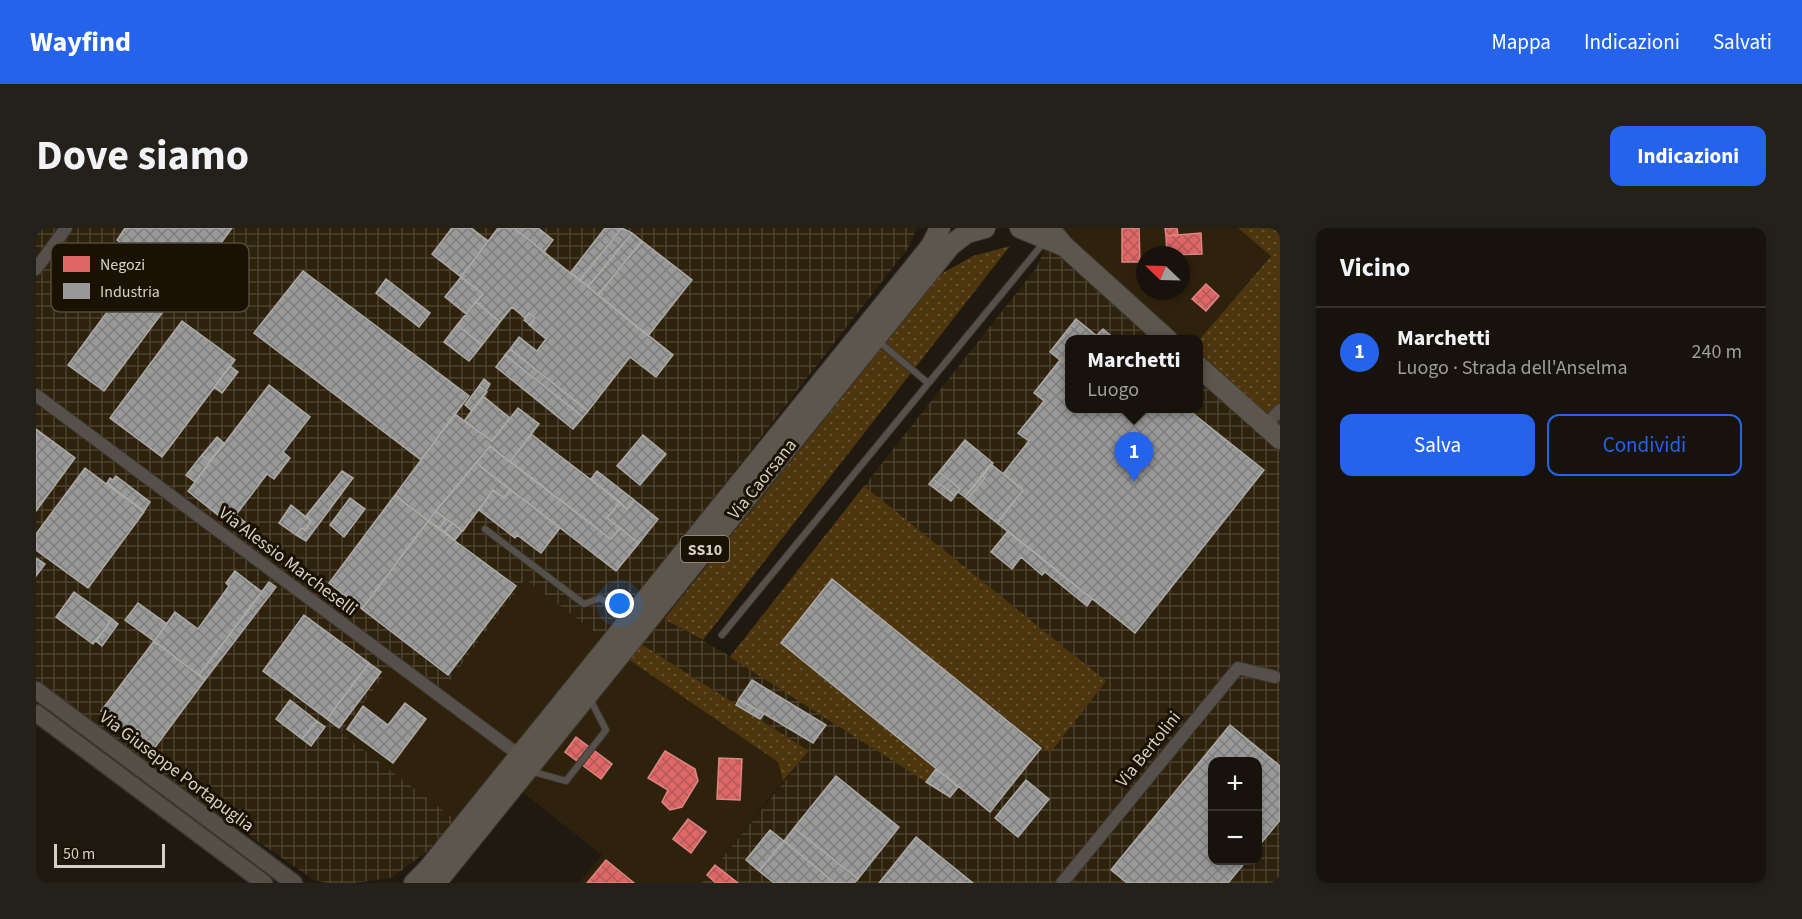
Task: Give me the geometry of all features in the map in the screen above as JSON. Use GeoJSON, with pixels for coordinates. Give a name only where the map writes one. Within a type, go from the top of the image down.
{"type":"FeatureCollection","features":[{"type":"Feature","properties":{"kind":"main road","name":"Via Caorsana"},"geometry":{"type":"LineString","coordinates":[[436,883],[630,618],[931,246],[940,228]]}},
{"type":"Feature","properties":{"kind":"main road","name":"Via Caorsana"},"geometry":{"type":"LineString","coordinates":[[414,883],[588,695],[951,245],[967,233],[986,228]]}},
{"type":"Feature","properties":{"kind":"main road"},"geometry":{"type":"LineString","coordinates":[[1020,228],[1053,238],[1163,335]]}},
{"type":"Feature","properties":{"kind":"main road"},"geometry":{"type":"LineString","coordinates":[[1203,370],[1273,433]]}},
{"type":"Feature","properties":{"kind":"main road","name":"Via Giuseppe Portapuglia"},"geometry":{"type":"LineString","coordinates":[[36,690],[294,883]]}},
{"type":"Feature","properties":{"kind":"main road","name":"Via Giuseppe Portapuglia"},"geometry":{"type":"LineString","coordinates":[[36,713],[264,883]]}},
{"type":"Feature","properties":{"kind":"street"},"geometry":{"type":"LineString","coordinates":[[55,243],[66,228]]}},
{"type":"Feature","properties":{"kind":"street"},"geometry":{"type":"LineString","coordinates":[[36,268],[51,248]]}},
{"type":"Feature","properties":{"kind":"street","name":"Via Alessio Marcheselli"},"geometry":{"type":"LineString","coordinates":[[36,395],[523,763]]}},
{"type":"Feature","properties":{"kind":"street"},"geometry":{"type":"LineString","coordinates":[[1273,433],[1280,410]]}},
{"type":"Feature","properties":{"kind":"street","name":"Via Bertolini"},"geometry":{"type":"LineString","coordinates":[[1062,883],[1238,668],[1278,680]]}},
{"type":"Feature","properties":{"kind":"lane"},"geometry":{"type":"LineString","coordinates":[[722,635],[928,383],[1053,238]]}},
{"type":"Feature","properties":{"kind":"lane"},"geometry":{"type":"LineString","coordinates":[[875,338],[928,383]]}},
{"type":"Feature","properties":{"kind":"lane"},"geometry":{"type":"LineString","coordinates":[[485,529],[584,604],[600,598],[630,618]]}},
{"type":"Feature","properties":{"kind":"lane"},"geometry":{"type":"LineString","coordinates":[[523,763],[566,781],[606,730],[588,695]]}},
{"type":"Feature","properties":{"kind":"shaded area"},"geometry":{"type":"Polygon","coordinates":[[[36,228],[64,228],[51,243],[36,267],[36,228]]]}},
{"type":"Feature","properties":{"kind":"shaded area"},"geometry":{"type":"Polygon","coordinates":[[[67,228],[917,228],[908,248],[604,639],[525,579],[439,695],[394,662],[341,733],[457,821],[428,851],[391,878],[353,883],[327,883],[314,880],[36,689],[36,269],[51,249],[51,312],[249,312],[249,243],[56,243],[67,228]]]}},
{"type":"Feature","properties":{"kind":"shaded area"},"geometry":{"type":"Polygon","coordinates":[[[1053,228],[1176,335],[1065,335],[1065,413],[1203,413],[1203,359],[1280,427],[1280,883],[702,883],[809,751],[638,642],[664,619],[730,656],[1037,267],[1053,228]]]}},
{"type":"Feature","properties":{"kind":"shaded area"},"geometry":{"type":"Polygon","coordinates":[[[1054,228],[1238,228],[1271,255],[1203,335],[1176,335],[1136,300],[1190,300],[1190,246],[1136,246],[1136,300],[1054,228]]]}},
{"type":"Feature","properties":{"kind":"shaded area"},"geometry":{"type":"Polygon","coordinates":[[[1238,228],[1280,228],[1280,427],[1203,359],[1203,335],[1271,256],[1238,228]]]}},
{"type":"Feature","properties":{"kind":"shaded area"},"geometry":{"type":"Polygon","coordinates":[[[1010,246],[703,640],[664,619],[941,274],[973,256],[1010,246]]]}},
{"type":"Feature","properties":{"kind":"shaded area"},"geometry":{"type":"Polygon","coordinates":[[[864,486],[1106,681],[1050,753],[832,580],[781,643],[936,769],[926,782],[730,657],[864,486]]]}},
{"type":"Feature","properties":{"kind":"shaded area"},"geometry":{"type":"Polygon","coordinates":[[[525,579],[604,639],[457,821],[340,733],[394,661],[439,695],[525,579]]]}},
{"type":"Feature","properties":{"kind":"shaded area"},"geometry":{"type":"Polygon","coordinates":[[[638,642],[809,751],[783,781],[778,762],[625,657],[638,642]]]}},
{"type":"Feature","properties":{"kind":"shaded area"},"geometry":{"type":"Polygon","coordinates":[[[625,657],[778,762],[783,781],[702,883],[579,883],[602,855],[522,792],[625,657]]]}},
{"type":"Feature","properties":{"kind":"building: Negozi"},"geometry":{"type":"Polygon","coordinates":[[[1122,228],[1139,228],[1140,246],[1136,246],[1136,262],[1122,262],[1122,228]]]}},
{"type":"Feature","properties":{"kind":"building: Negozi"},"geometry":{"type":"Polygon","coordinates":[[[1165,228],[1177,228],[1178,235],[1166,236],[1165,228]]]}},
{"type":"Feature","properties":{"kind":"building: Negozi"},"geometry":{"type":"Polygon","coordinates":[[[1201,233],[1202,254],[1190,254],[1190,246],[1167,246],[1166,236],[1201,233]]]}},
{"type":"Feature","properties":{"kind":"building: Negozi"},"geometry":{"type":"Polygon","coordinates":[[[1206,284],[1219,296],[1206,311],[1192,299],[1206,284]]]}},
{"type":"Feature","properties":{"kind":"building: Negozi"},"geometry":{"type":"Polygon","coordinates":[[[576,737],[612,764],[601,779],[565,752],[576,737]]]}},
{"type":"Feature","properties":{"kind":"building: Negozi"},"geometry":{"type":"Polygon","coordinates":[[[665,751],[695,769],[698,781],[682,807],[670,810],[662,802],[668,790],[648,778],[665,751]]]}},
{"type":"Feature","properties":{"kind":"building: Negozi"},"geometry":{"type":"Polygon","coordinates":[[[719,758],[742,759],[740,800],[717,799],[719,758]]]}},
{"type":"Feature","properties":{"kind":"building: Negozi"},"geometry":{"type":"Polygon","coordinates":[[[688,819],[706,832],[691,853],[673,839],[688,819]]]}},
{"type":"Feature","properties":{"kind":"building: Negozi"},"geometry":{"type":"Polygon","coordinates":[[[606,860],[634,883],[587,883],[606,860]]]}},
{"type":"Feature","properties":{"kind":"building: Negozi"},"geometry":{"type":"Polygon","coordinates":[[[715,865],[738,883],[716,883],[707,875],[715,865]]]}},
{"type":"Feature","properties":{"kind":"building: Industria"},"geometry":{"type":"Polygon","coordinates":[[[125,228],[232,228],[221,243],[121,243],[117,240],[125,228]]]}},
{"type":"Feature","properties":{"kind":"building: Industria"},"geometry":{"type":"Polygon","coordinates":[[[452,228],[471,228],[488,241],[461,277],[432,254],[452,228]]]}},
{"type":"Feature","properties":{"kind":"building: Industria"},"geometry":{"type":"Polygon","coordinates":[[[498,228],[514,228],[673,355],[656,377],[630,357],[588,411],[510,349],[519,337],[537,351],[546,339],[529,325],[535,318],[529,313],[525,318],[512,307],[500,322],[476,302],[483,294],[461,277],[498,228]]]}},
{"type":"Feature","properties":{"kind":"building: Industria"},"geometry":{"type":"Polygon","coordinates":[[[514,228],[538,228],[553,240],[544,252],[514,228]]]}},
{"type":"Feature","properties":{"kind":"building: Industria"},"geometry":{"type":"Polygon","coordinates":[[[605,228],[622,228],[580,280],[571,272],[605,228]]]}},
{"type":"Feature","properties":{"kind":"building: Industria"},"geometry":{"type":"Polygon","coordinates":[[[622,228],[632,233],[588,287],[580,280],[622,228]]]}},
{"type":"Feature","properties":{"kind":"building: Industria"},"geometry":{"type":"Polygon","coordinates":[[[632,233],[642,241],[598,295],[588,287],[632,233]]]}},
{"type":"Feature","properties":{"kind":"building: Industria"},"geometry":{"type":"Polygon","coordinates":[[[642,241],[692,280],[648,336],[598,295],[642,241]]]}},
{"type":"Feature","properties":{"kind":"building: Industria"},"geometry":{"type":"Polygon","coordinates":[[[303,271],[469,396],[421,460],[254,333],[303,271]]]}},
{"type":"Feature","properties":{"kind":"building: Industria"},"geometry":{"type":"Polygon","coordinates":[[[461,277],[483,294],[466,314],[445,297],[461,277]]]}},
{"type":"Feature","properties":{"kind":"building: Industria"},"geometry":{"type":"Polygon","coordinates":[[[386,279],[430,313],[419,327],[376,293],[386,279]]]}},
{"type":"Feature","properties":{"kind":"building: Industria"},"geometry":{"type":"Polygon","coordinates":[[[476,302],[500,322],[482,345],[457,325],[476,302]]]}},
{"type":"Feature","properties":{"kind":"building: Industria"},"geometry":{"type":"Polygon","coordinates":[[[107,312],[163,312],[104,391],[68,365],[107,312]]]}},
{"type":"Feature","properties":{"kind":"building: Industria"},"geometry":{"type":"Polygon","coordinates":[[[529,313],[535,318],[530,325],[524,320],[529,313]]]}},
{"type":"Feature","properties":{"kind":"building: Industria"},"geometry":{"type":"Polygon","coordinates":[[[1076,319],[1096,335],[1065,335],[1065,413],[1192,413],[1264,470],[1135,633],[997,523],[1023,490],[1003,474],[1029,441],[1018,433],[1044,401],[1034,393],[1060,360],[1050,352],[1076,319]]]}},
{"type":"Feature","properties":{"kind":"building: Industria"},"geometry":{"type":"Polygon","coordinates":[[[182,321],[235,360],[162,457],[110,418],[182,321]]]}},
{"type":"Feature","properties":{"kind":"building: Industria"},"geometry":{"type":"Polygon","coordinates":[[[457,325],[482,345],[469,361],[444,342],[457,325]]]}},
{"type":"Feature","properties":{"kind":"building: Industria"},"geometry":{"type":"Polygon","coordinates":[[[1103,329],[1110,335],[1097,335],[1103,329]]]}},
{"type":"Feature","properties":{"kind":"building: Industria"},"geometry":{"type":"Polygon","coordinates":[[[510,349],[588,411],[583,417],[505,355],[510,349]]]}},
{"type":"Feature","properties":{"kind":"building: Industria"},"geometry":{"type":"Polygon","coordinates":[[[505,355],[583,417],[573,429],[496,367],[505,355]]]}},
{"type":"Feature","properties":{"kind":"building: Industria"},"geometry":{"type":"Polygon","coordinates":[[[230,366],[238,372],[222,393],[214,387],[230,366]]]}},
{"type":"Feature","properties":{"kind":"building: Industria"},"geometry":{"type":"Polygon","coordinates":[[[484,379],[490,384],[486,391],[479,386],[484,379]]]}},
{"type":"Feature","properties":{"kind":"building: Industria"},"geometry":{"type":"Polygon","coordinates":[[[269,385],[310,417],[283,452],[290,458],[274,479],[267,474],[229,524],[188,491],[269,385]]]}},
{"type":"Feature","properties":{"kind":"building: Industria"},"geometry":{"type":"Polygon","coordinates":[[[479,386],[487,392],[472,411],[465,405],[479,386]]]}},
{"type":"Feature","properties":{"kind":"building: Industria"},"geometry":{"type":"Polygon","coordinates":[[[483,396],[510,418],[492,441],[464,421],[483,396]]]}},
{"type":"Feature","properties":{"kind":"building: Industria"},"geometry":{"type":"Polygon","coordinates":[[[518,408],[539,424],[510,462],[490,446],[428,521],[395,495],[455,414],[492,441],[518,408]]]}},
{"type":"Feature","properties":{"kind":"building: Industria"},"geometry":{"type":"Polygon","coordinates":[[[36,429],[75,458],[36,511],[36,429]]]}},
{"type":"Feature","properties":{"kind":"building: Industria"},"geometry":{"type":"Polygon","coordinates":[[[531,434],[620,502],[607,518],[620,528],[611,539],[510,462],[531,434]]]}},
{"type":"Feature","properties":{"kind":"building: Industria"},"geometry":{"type":"Polygon","coordinates":[[[643,435],[666,454],[640,485],[617,466],[643,435]]]}},
{"type":"Feature","properties":{"kind":"building: Industria"},"geometry":{"type":"Polygon","coordinates":[[[217,437],[224,443],[210,461],[202,455],[217,437]]]}},
{"type":"Feature","properties":{"kind":"building: Industria"},"geometry":{"type":"Polygon","coordinates":[[[965,440],[993,463],[965,497],[958,492],[960,489],[939,472],[965,440]]]}},
{"type":"Feature","properties":{"kind":"building: Industria"},"geometry":{"type":"Polygon","coordinates":[[[490,446],[611,539],[620,528],[639,543],[616,571],[476,463],[490,446]]]}},
{"type":"Feature","properties":{"kind":"building: Industria"},"geometry":{"type":"Polygon","coordinates":[[[202,455],[210,461],[195,482],[186,475],[202,455]]]}},
{"type":"Feature","properties":{"kind":"building: Industria"},"geometry":{"type":"Polygon","coordinates":[[[476,463],[511,490],[504,498],[493,490],[463,531],[436,511],[476,463]]]}},
{"type":"Feature","properties":{"kind":"building: Industria"},"geometry":{"type":"Polygon","coordinates":[[[991,464],[1023,490],[997,523],[967,499],[985,478],[982,475],[991,464]]]}},
{"type":"Feature","properties":{"kind":"building: Industria"},"geometry":{"type":"Polygon","coordinates":[[[85,468],[144,512],[88,588],[36,550],[36,534],[85,468]]]}},
{"type":"Feature","properties":{"kind":"building: Industria"},"geometry":{"type":"Polygon","coordinates":[[[342,471],[353,478],[306,541],[296,535],[301,528],[305,530],[311,521],[306,516],[342,471]]]}},
{"type":"Feature","properties":{"kind":"building: Industria"},"geometry":{"type":"Polygon","coordinates":[[[597,471],[634,500],[627,509],[591,479],[597,471]]]}},
{"type":"Feature","properties":{"kind":"building: Industria"},"geometry":{"type":"Polygon","coordinates":[[[939,472],[960,489],[955,496],[933,479],[939,472]]]}},
{"type":"Feature","properties":{"kind":"building: Industria"},"geometry":{"type":"Polygon","coordinates":[[[982,475],[985,478],[967,499],[965,497],[982,475]]]}},
{"type":"Feature","properties":{"kind":"building: Industria"},"geometry":{"type":"Polygon","coordinates":[[[116,476],[150,502],[144,511],[107,483],[110,478],[113,480],[116,476]]]}},
{"type":"Feature","properties":{"kind":"building: Industria"},"geometry":{"type":"Polygon","coordinates":[[[933,479],[955,496],[951,501],[929,484],[933,479]]]}},
{"type":"Feature","properties":{"kind":"building: Industria"},"geometry":{"type":"Polygon","coordinates":[[[493,490],[504,498],[511,490],[560,528],[541,553],[517,535],[515,538],[479,510],[493,490]]]}},
{"type":"Feature","properties":{"kind":"building: Industria"},"geometry":{"type":"Polygon","coordinates":[[[395,495],[428,521],[362,609],[329,583],[395,495]]]}},
{"type":"Feature","properties":{"kind":"building: Industria"},"geometry":{"type":"Polygon","coordinates":[[[350,498],[365,509],[344,537],[330,525],[350,498]]]}},
{"type":"Feature","properties":{"kind":"building: Industria"},"geometry":{"type":"Polygon","coordinates":[[[634,500],[658,519],[639,543],[607,518],[620,502],[627,509],[634,500]]]}},
{"type":"Feature","properties":{"kind":"building: Industria"},"geometry":{"type":"Polygon","coordinates":[[[291,505],[311,521],[305,530],[301,528],[296,535],[279,523],[291,505]]]}},
{"type":"Feature","properties":{"kind":"building: Industria"},"geometry":{"type":"Polygon","coordinates":[[[436,511],[446,519],[439,528],[428,521],[436,511]]]}},
{"type":"Feature","properties":{"kind":"building: Industria"},"geometry":{"type":"Polygon","coordinates":[[[235,514],[262,536],[255,545],[229,524],[235,514]]]}},
{"type":"Feature","properties":{"kind":"building: Industria"},"geometry":{"type":"Polygon","coordinates":[[[446,519],[452,523],[445,532],[439,528],[446,519]]]}},
{"type":"Feature","properties":{"kind":"building: Industria"},"geometry":{"type":"Polygon","coordinates":[[[428,521],[516,586],[448,675],[362,609],[428,521]]]}},
{"type":"Feature","properties":{"kind":"building: Industria"},"geometry":{"type":"Polygon","coordinates":[[[452,523],[462,531],[455,540],[445,532],[452,523]]]}},
{"type":"Feature","properties":{"kind":"building: Industria"},"geometry":{"type":"Polygon","coordinates":[[[1008,531],[1092,599],[1087,606],[1045,572],[1042,575],[1021,557],[1012,569],[991,552],[1008,531]]]}},
{"type":"Feature","properties":{"kind":"building: Industria"},"geometry":{"type":"Polygon","coordinates":[[[36,558],[45,564],[36,576],[36,558]]]}},
{"type":"Feature","properties":{"kind":"building: Industria"},"geometry":{"type":"Polygon","coordinates":[[[235,571],[262,592],[199,675],[154,641],[175,612],[198,629],[229,586],[226,583],[235,571]]]}},
{"type":"Feature","properties":{"kind":"building: Industria"},"geometry":{"type":"Polygon","coordinates":[[[832,579],[1041,748],[990,812],[781,643],[832,579]]]}},
{"type":"Feature","properties":{"kind":"building: Industria"},"geometry":{"type":"Polygon","coordinates":[[[269,582],[276,587],[205,680],[199,675],[269,582]]]}},
{"type":"Feature","properties":{"kind":"building: Industria"},"geometry":{"type":"Polygon","coordinates":[[[74,592],[112,619],[93,644],[56,617],[74,592]]]}},
{"type":"Feature","properties":{"kind":"building: Industria"},"geometry":{"type":"Polygon","coordinates":[[[138,603],[167,624],[154,641],[125,620],[138,603]]]}},
{"type":"Feature","properties":{"kind":"building: Industria"},"geometry":{"type":"Polygon","coordinates":[[[304,615],[369,663],[327,719],[263,671],[304,615]]]}},
{"type":"Feature","properties":{"kind":"building: Industria"},"geometry":{"type":"Polygon","coordinates":[[[112,619],[118,624],[102,646],[96,641],[112,619]]]}},
{"type":"Feature","properties":{"kind":"building: Industria"},"geometry":{"type":"Polygon","coordinates":[[[154,641],[205,680],[153,750],[101,711],[154,641]]]}},
{"type":"Feature","properties":{"kind":"building: Industria"},"geometry":{"type":"Polygon","coordinates":[[[369,663],[381,672],[339,728],[327,719],[369,663]]]}},
{"type":"Feature","properties":{"kind":"building: Industria"},"geometry":{"type":"Polygon","coordinates":[[[752,680],[826,725],[813,743],[739,699],[752,680]]]}},
{"type":"Feature","properties":{"kind":"building: Industria"},"geometry":{"type":"Polygon","coordinates":[[[739,699],[764,714],[760,719],[736,705],[739,699]]]}},
{"type":"Feature","properties":{"kind":"building: Industria"},"geometry":{"type":"Polygon","coordinates":[[[290,700],[317,721],[302,739],[276,719],[290,700]]]}},
{"type":"Feature","properties":{"kind":"building: Industria"},"geometry":{"type":"Polygon","coordinates":[[[405,703],[426,719],[393,763],[347,729],[363,706],[388,725],[405,703]]]}},
{"type":"Feature","properties":{"kind":"building: Industria"},"geometry":{"type":"Polygon","coordinates":[[[317,721],[325,727],[311,746],[302,739],[317,721]]]}},
{"type":"Feature","properties":{"kind":"building: Industria"},"geometry":{"type":"Polygon","coordinates":[[[1230,725],[1280,766],[1280,820],[1262,842],[1262,757],[1208,757],[1208,865],[1243,865],[1228,883],[1127,883],[1111,870],[1230,725]]]}},
{"type":"Feature","properties":{"kind":"building: Industria"},"geometry":{"type":"Polygon","coordinates":[[[936,769],[958,787],[950,797],[926,782],[936,769]]]}},
{"type":"Feature","properties":{"kind":"building: Industria"},"geometry":{"type":"Polygon","coordinates":[[[836,776],[899,827],[858,879],[794,828],[836,776]]]}},
{"type":"Feature","properties":{"kind":"building: Industria"},"geometry":{"type":"Polygon","coordinates":[[[1026,780],[1049,799],[1018,837],[995,818],[1026,780]]]}},
{"type":"Feature","properties":{"kind":"building: Industria"},"geometry":{"type":"Polygon","coordinates":[[[794,828],[858,879],[854,883],[835,883],[784,841],[794,828]]]}},
{"type":"Feature","properties":{"kind":"building: Industria"},"geometry":{"type":"Polygon","coordinates":[[[770,830],[784,841],[759,871],[746,860],[770,830]]]}},
{"type":"Feature","properties":{"kind":"building: Industria"},"geometry":{"type":"Polygon","coordinates":[[[916,837],[973,883],[879,883],[916,837]]]}},
{"type":"Feature","properties":{"kind":"building: Industria"},"geometry":{"type":"Polygon","coordinates":[[[784,841],[835,883],[774,883],[759,871],[784,841]]]}},
{"type":"Feature","properties":{"kind":"place","name":"Marchetti"},"geometry":{"type":"Point","coordinates":[1134,482]}}]}
